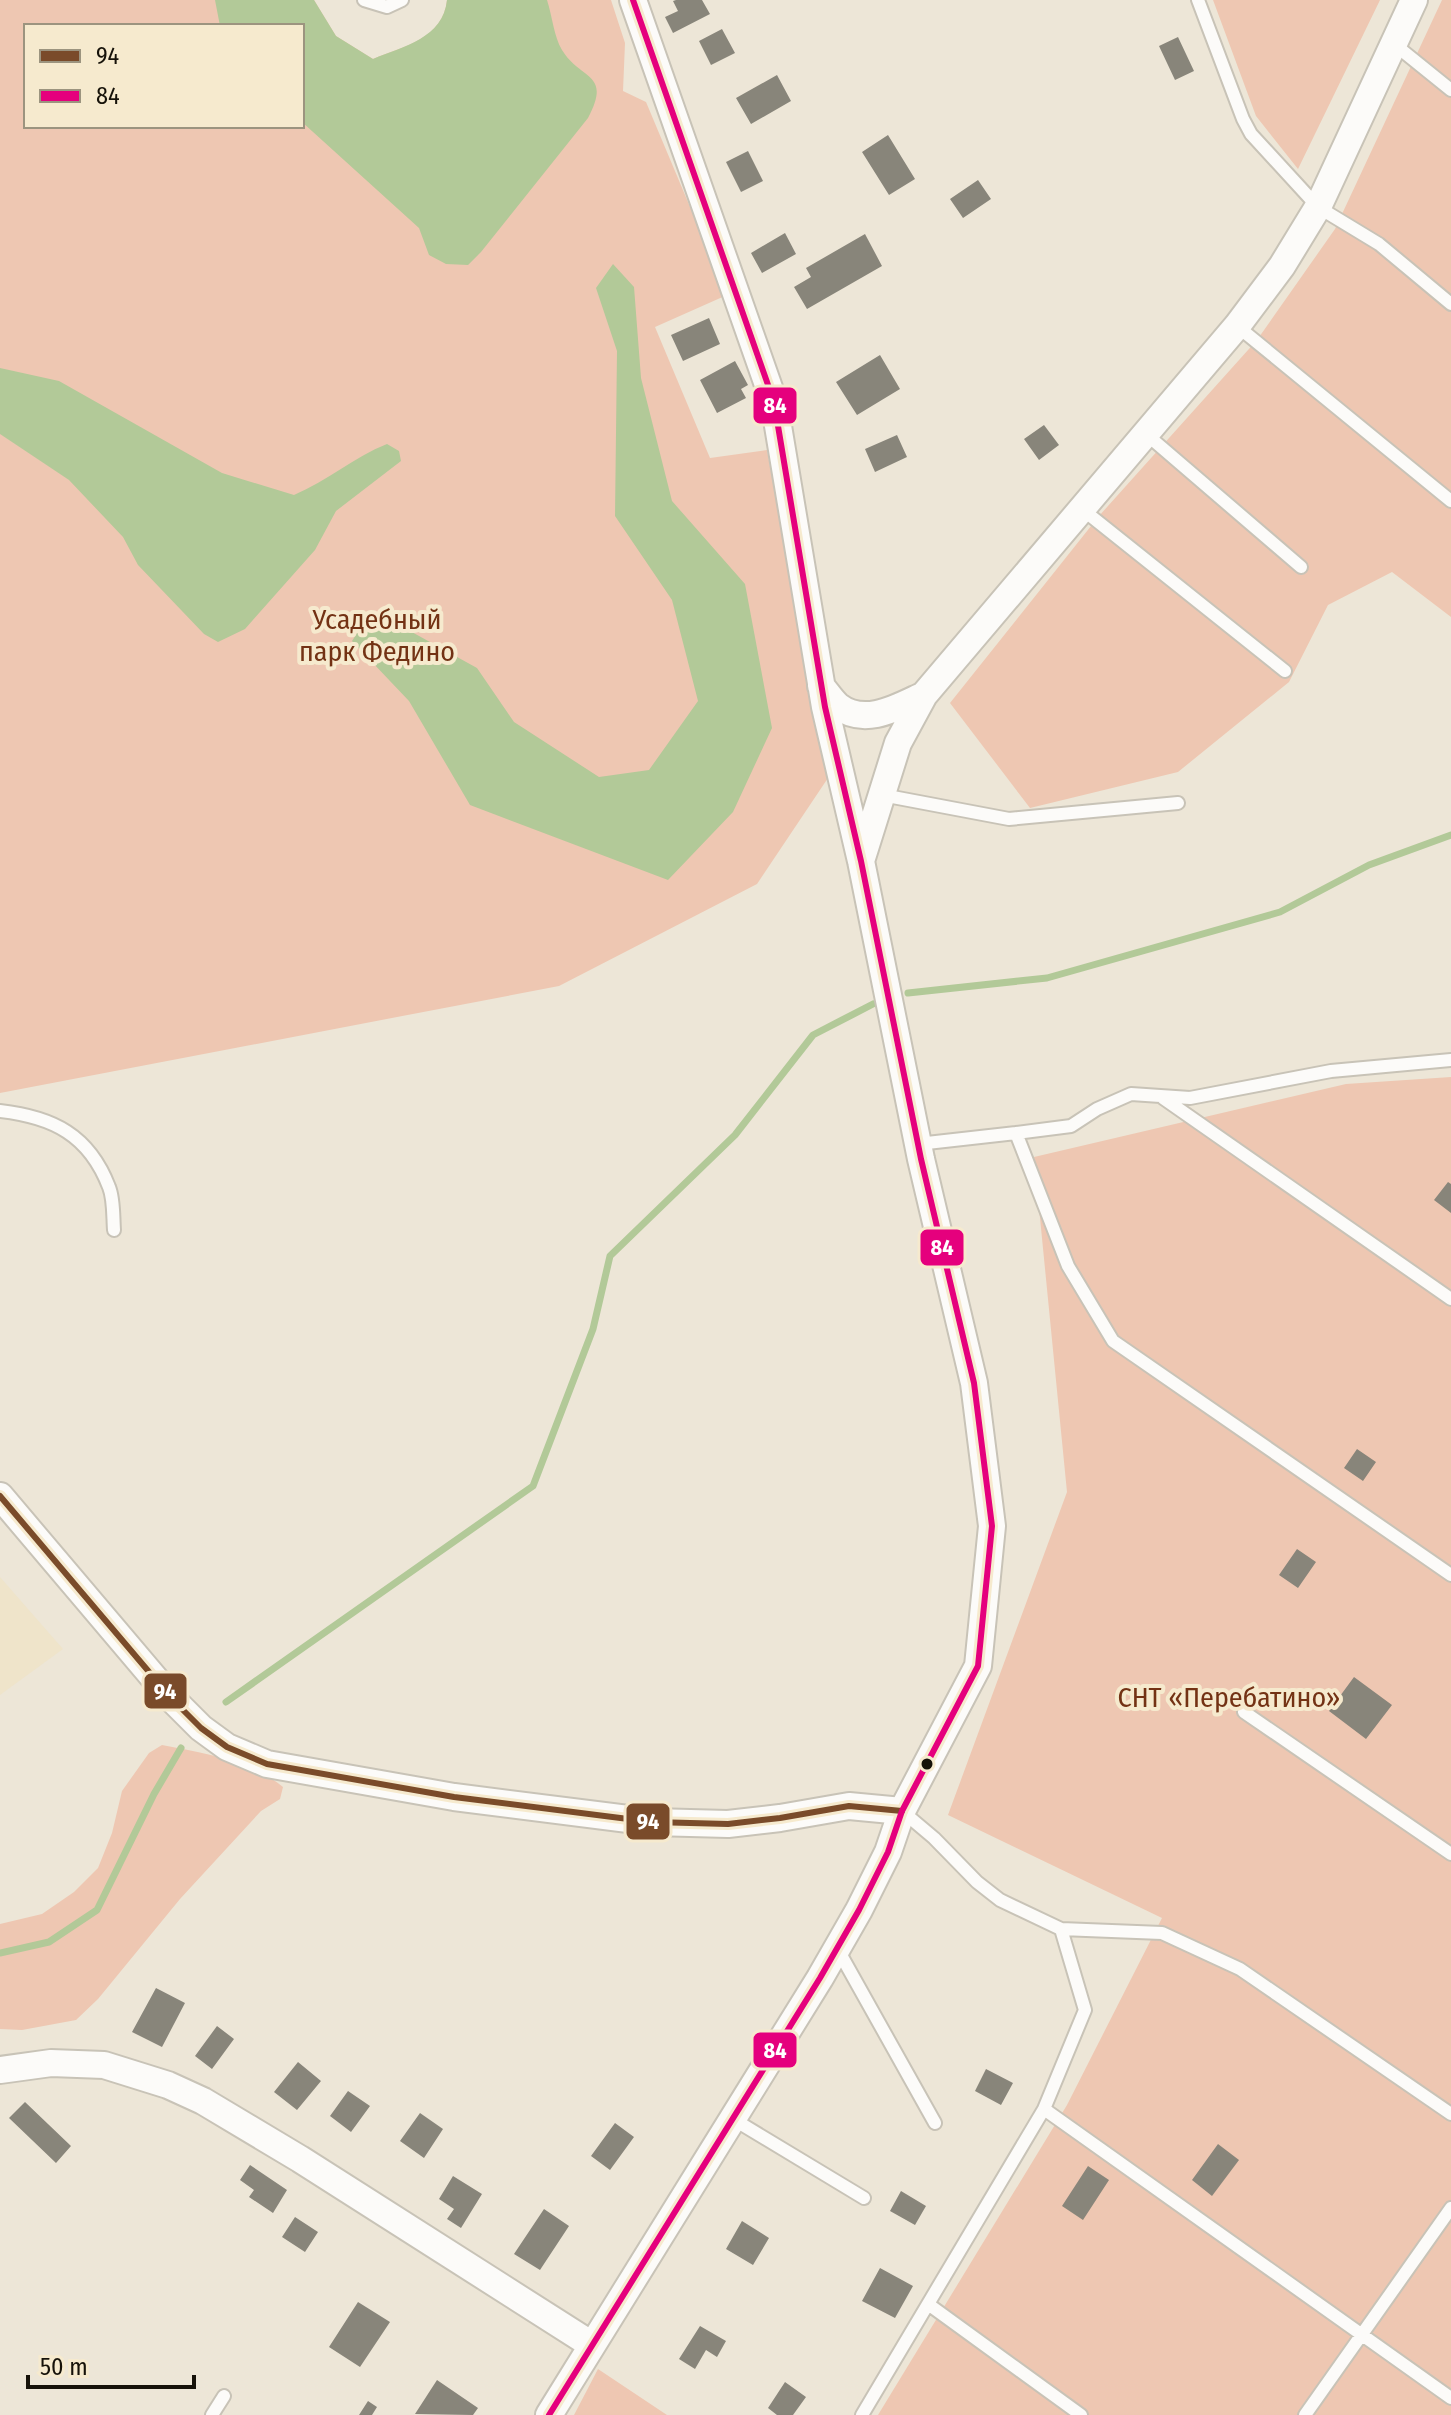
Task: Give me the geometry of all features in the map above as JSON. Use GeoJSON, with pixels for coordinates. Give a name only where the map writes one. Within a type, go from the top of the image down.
{"type":"FeatureCollection","features":[{"type":"Feature","properties":{"kind":"street"},"geometry":{"type":"LineString","coordinates":[[549,2415],[837,1948],[888,1852],[902,1811],[978,1666],[992,1526],[974,1383],[918,1144],[861,861],[821,686],[774,402],[633,0]]}},
{"type":"Feature","properties":{"kind":"street"},"geometry":{"type":"LineString","coordinates":[[861,861],[898,743],[924,695],[1237,326],[1282,266],[1318,207],[1414,0]]}},
{"type":"Feature","properties":{"kind":"street"},"geometry":{"type":"LineString","coordinates":[[821,686],[839,707],[858,715],[883,714],[924,695]]}},
{"type":"Feature","properties":{"kind":"street"},"geometry":{"type":"LineString","coordinates":[[0,1496],[172,1699],[201,1728],[227,1747],[267,1764],[454,1797],[652,1822],[728,1824],[849,1806],[902,1811]]}},
{"type":"Feature","properties":{"kind":"street"},"geometry":{"type":"LineString","coordinates":[[0,2070],[51,2063],[104,2065],[168,2085],[203,2101],[300,2159],[592,2345]]}},
{"type":"Feature","properties":{"kind":"lane"},"geometry":{"type":"LineString","coordinates":[[364,0],[387,7],[402,0]]}},
{"type":"Feature","properties":{"kind":"lane"},"geometry":{"type":"LineString","coordinates":[[1198,0],[1251,134],[1318,207],[1379,244],[1451,304]]}},
{"type":"Feature","properties":{"kind":"lane"},"geometry":{"type":"LineString","coordinates":[[1394,44],[1451,90]]}},
{"type":"Feature","properties":{"kind":"lane"},"geometry":{"type":"LineString","coordinates":[[1237,326],[1451,501]]}},
{"type":"Feature","properties":{"kind":"lane"},"geometry":{"type":"LineString","coordinates":[[1146,434],[1301,567]]}},
{"type":"Feature","properties":{"kind":"lane"},"geometry":{"type":"LineString","coordinates":[[1082,509],[1285,671]]}},
{"type":"Feature","properties":{"kind":"lane"},"geometry":{"type":"LineString","coordinates":[[882,795],[1009,819],[1178,803]]}},
{"type":"Feature","properties":{"kind":"lane"},"geometry":{"type":"LineString","coordinates":[[918,1144],[1071,1126],[1097,1109],[1131,1094],[1190,1098],[1331,1071],[1451,1060]]}},
{"type":"Feature","properties":{"kind":"lane"},"geometry":{"type":"LineString","coordinates":[[1160,1096],[1451,1299]]}},
{"type":"Feature","properties":{"kind":"lane"},"geometry":{"type":"LineString","coordinates":[[0,1111],[27,1114],[68,1129],[92,1154],[111,1189],[114,1230]]}},
{"type":"Feature","properties":{"kind":"lane"},"geometry":{"type":"LineString","coordinates":[[1016,1133],[1068,1266],[1113,1341],[1451,1575]]}},
{"type":"Feature","properties":{"kind":"lane"},"geometry":{"type":"LineString","coordinates":[[1244,1712],[1451,1854]]}},
{"type":"Feature","properties":{"kind":"lane"},"geometry":{"type":"LineString","coordinates":[[902,1811],[1000,1900],[1061,1929],[1162,1933],[1240,1969],[1451,2114]]}},
{"type":"Feature","properties":{"kind":"lane"},"geometry":{"type":"LineString","coordinates":[[862,2415],[1044,2109],[1085,2010],[1061,1929]]}},
{"type":"Feature","properties":{"kind":"lane"},"geometry":{"type":"LineString","coordinates":[[837,1948],[935,2123]]}},
{"type":"Feature","properties":{"kind":"lane"},"geometry":{"type":"LineString","coordinates":[[1044,2109],[1451,2398]]}},
{"type":"Feature","properties":{"kind":"lane"},"geometry":{"type":"LineString","coordinates":[[733,2119],[864,2198]]}},
{"type":"Feature","properties":{"kind":"lane"},"geometry":{"type":"LineString","coordinates":[[1305,2415],[1451,2208]]}},
{"type":"Feature","properties":{"kind":"lane"},"geometry":{"type":"LineString","coordinates":[[928,2304],[1081,2415]]}},
{"type":"Feature","properties":{"kind":"lane"},"geometry":{"type":"LineString","coordinates":[[212,2415],[224,2396]]}},
{"type":"Feature","properties":{"kind":"shaded area"},"geometry":{"type":"Polygon","coordinates":[[[215,0],[314,0],[336,36],[373,59],[409,45],[430,32],[444,13],[447,0],[547,0],[559,45],[595,84],[595,103],[588,118],[481,252],[468,265],[446,264],[429,255],[419,228],[304,124],[304,24],[220,24],[215,0]]]}},
{"type":"Feature","properties":{"kind":"shaded area"},"geometry":{"type":"Polygon","coordinates":[[[613,264],[634,287],[641,378],[672,501],[745,584],[772,728],[733,812],[668,880],[470,805],[409,701],[352,641],[372,610],[477,668],[514,722],[599,777],[649,770],[698,701],[672,600],[615,516],[617,351],[596,288],[613,264]]]}},
{"type":"Feature","properties":{"kind":"shaded area"},"geometry":{"type":"Polygon","coordinates":[[[0,368],[59,381],[222,473],[294,495],[387,444],[399,451],[401,461],[336,511],[315,550],[245,629],[218,642],[204,634],[138,565],[123,537],[69,480],[0,434],[0,368]]]}},
{"type":"Feature","properties":{"kind":"shaded area"},"geometry":{"type":"Polygon","coordinates":[[[0,1577],[63,1649],[0,1695],[0,1577]]]}},
{"type":"Feature","properties":{"kind":"green space","name":"Усадебный парк Федино"},"geometry":{"type":"Polygon","coordinates":[[[0,0],[314,0],[336,36],[373,59],[409,45],[430,32],[444,13],[447,0],[611,0],[625,43],[623,91],[646,102],[727,295],[655,327],[710,458],[767,450],[828,778],[757,884],[559,986],[0,1093],[0,0]]]}},
{"type":"Feature","properties":{"kind":"green space"},"geometry":{"type":"Polygon","coordinates":[[[1213,0],[1380,0],[1298,169],[1256,116],[1213,0]]]}},
{"type":"Feature","properties":{"kind":"green space"},"geometry":{"type":"Polygon","coordinates":[[[1442,0],[1451,0],[1451,617],[1392,572],[1328,605],[1289,682],[1178,772],[1030,808],[950,703],[1099,516],[1257,340],[1335,229],[1442,0]]]}},
{"type":"Feature","properties":{"kind":"green space","name":"СНТ «Перебатино»"},"geometry":{"type":"Polygon","coordinates":[[[1451,1077],[1451,2415],[878,2415],[1067,2105],[1162,1918],[948,1815],[1067,1492],[1034,1157],[1346,1084],[1451,1077]]]}},
{"type":"Feature","properties":{"kind":"green space"},"geometry":{"type":"Polygon","coordinates":[[[162,1745],[226,1759],[256,1770],[283,1787],[280,1799],[261,1811],[180,1899],[98,1999],[76,2020],[22,2030],[0,2029],[0,1924],[42,1914],[74,1892],[98,1868],[112,1833],[122,1791],[149,1753],[162,1745]]]}},
{"type":"Feature","properties":{"kind":"green space"},"geometry":{"type":"Polygon","coordinates":[[[598,2369],[667,2415],[574,2415],[598,2369]]]}},
{"type":"Feature","properties":{"kind":"building"},"geometry":{"type":"Polygon","coordinates":[[[702,0],[710,14],[673,33],[665,17],[678,11],[673,1],[702,0]]]}},
{"type":"Feature","properties":{"kind":"building"},"geometry":{"type":"Polygon","coordinates":[[[722,29],[735,53],[711,65],[699,41],[722,29]]]}},
{"type":"Feature","properties":{"kind":"building"},"geometry":{"type":"Polygon","coordinates":[[[1178,37],[1194,71],[1175,80],[1159,46],[1178,37]]]}},
{"type":"Feature","properties":{"kind":"building"},"geometry":{"type":"Polygon","coordinates":[[[777,75],[791,101],[751,124],[736,98],[777,75]]]}},
{"type":"Feature","properties":{"kind":"building"},"geometry":{"type":"Polygon","coordinates":[[[888,135],[915,179],[889,195],[862,152],[888,135]]]}},
{"type":"Feature","properties":{"kind":"building"},"geometry":{"type":"Polygon","coordinates":[[[748,151],[763,181],[741,192],[726,162],[748,151]]]}},
{"type":"Feature","properties":{"kind":"building"},"geometry":{"type":"Polygon","coordinates":[[[978,180],[991,199],[963,218],[950,199],[978,180]]]}},
{"type":"Feature","properties":{"kind":"building"},"geometry":{"type":"Polygon","coordinates":[[[785,233],[796,254],[762,273],[751,253],[785,233]]]}},
{"type":"Feature","properties":{"kind":"building"},"geometry":{"type":"Polygon","coordinates":[[[865,234],[882,266],[807,309],[794,287],[811,277],[806,268],[865,234]]]}},
{"type":"Feature","properties":{"kind":"building"},"geometry":{"type":"Polygon","coordinates":[[[709,318],[720,344],[683,361],[671,335],[709,318]]]}},
{"type":"Feature","properties":{"kind":"building"},"geometry":{"type":"Polygon","coordinates":[[[880,355],[900,389],[857,415],[836,382],[880,355]]]}},
{"type":"Feature","properties":{"kind":"building"},"geometry":{"type":"Polygon","coordinates":[[[735,361],[748,385],[741,389],[746,398],[717,413],[700,380],[735,361]]]}},
{"type":"Feature","properties":{"kind":"building"},"geometry":{"type":"Polygon","coordinates":[[[1044,425],[1059,445],[1039,460],[1024,439],[1044,425]]]}},
{"type":"Feature","properties":{"kind":"building"},"geometry":{"type":"Polygon","coordinates":[[[897,435],[907,457],[875,472],[865,449],[897,435]]]}},
{"type":"Feature","properties":{"kind":"building"},"geometry":{"type":"Polygon","coordinates":[[[1448,1182],[1451,1184],[1451,1213],[1434,1200],[1448,1182]]]}},
{"type":"Feature","properties":{"kind":"building"},"geometry":{"type":"Polygon","coordinates":[[[1357,1449],[1376,1462],[1363,1481],[1344,1468],[1357,1449]]]}},
{"type":"Feature","properties":{"kind":"building"},"geometry":{"type":"Polygon","coordinates":[[[1297,1549],[1316,1562],[1298,1588],[1279,1575],[1297,1549]]]}},
{"type":"Feature","properties":{"kind":"building"},"geometry":{"type":"Polygon","coordinates":[[[1354,1677],[1392,1705],[1366,1739],[1329,1711],[1354,1677]]]}},
{"type":"Feature","properties":{"kind":"building"},"geometry":{"type":"Polygon","coordinates":[[[156,1988],[185,2003],[162,2047],[132,2032],[156,1988]]]}},
{"type":"Feature","properties":{"kind":"building"},"geometry":{"type":"Polygon","coordinates":[[[217,2026],[234,2039],[212,2069],[195,2056],[217,2026]]]}},
{"type":"Feature","properties":{"kind":"building"},"geometry":{"type":"Polygon","coordinates":[[[298,2062],[321,2081],[297,2110],[274,2092],[298,2062]]]}},
{"type":"Feature","properties":{"kind":"building"},"geometry":{"type":"Polygon","coordinates":[[[986,2069],[1013,2083],[1001,2105],[975,2091],[986,2069]]]}},
{"type":"Feature","properties":{"kind":"building"},"geometry":{"type":"Polygon","coordinates":[[[348,2091],[370,2106],[351,2132],[330,2116],[348,2091]]]}},
{"type":"Feature","properties":{"kind":"building"},"geometry":{"type":"Polygon","coordinates":[[[25,2102],[71,2146],[56,2163],[9,2118],[25,2102]]]}},
{"type":"Feature","properties":{"kind":"building"},"geometry":{"type":"Polygon","coordinates":[[[420,2113],[443,2129],[424,2158],[400,2141],[420,2113]]]}},
{"type":"Feature","properties":{"kind":"building"},"geometry":{"type":"Polygon","coordinates":[[[615,2123],[634,2137],[610,2170],[591,2156],[615,2123]]]}},
{"type":"Feature","properties":{"kind":"building"},"geometry":{"type":"Polygon","coordinates":[[[1218,2144],[1239,2160],[1212,2196],[1192,2180],[1218,2144]]]}},
{"type":"Feature","properties":{"kind":"building"},"geometry":{"type":"Polygon","coordinates":[[[250,2165],[287,2190],[273,2213],[249,2197],[254,2190],[240,2180],[250,2165]]]}},
{"type":"Feature","properties":{"kind":"building"},"geometry":{"type":"Polygon","coordinates":[[[1088,2166],[1109,2180],[1083,2220],[1062,2206],[1088,2166]]]}},
{"type":"Feature","properties":{"kind":"building"},"geometry":{"type":"Polygon","coordinates":[[[453,2176],[482,2194],[461,2228],[447,2219],[454,2209],[439,2199],[453,2176]]]}},
{"type":"Feature","properties":{"kind":"building"},"geometry":{"type":"Polygon","coordinates":[[[901,2191],[926,2206],[915,2225],[890,2211],[901,2191]]]}},
{"type":"Feature","properties":{"kind":"building"},"geometry":{"type":"Polygon","coordinates":[[[544,2209],[569,2226],[540,2270],[514,2254],[544,2209]]]}},
{"type":"Feature","properties":{"kind":"building"},"geometry":{"type":"Polygon","coordinates":[[[295,2217],[318,2232],[305,2252],[282,2237],[295,2217]]]}},
{"type":"Feature","properties":{"kind":"building"},"geometry":{"type":"Polygon","coordinates":[[[742,2221],[769,2238],[753,2265],[726,2249],[742,2221]]]}},
{"type":"Feature","properties":{"kind":"building"},"geometry":{"type":"Polygon","coordinates":[[[880,2268],[913,2286],[895,2318],[862,2301],[880,2268]]]}},
{"type":"Feature","properties":{"kind":"building"},"geometry":{"type":"Polygon","coordinates":[[[358,2302],[390,2322],[360,2367],[329,2347],[358,2302]]]}},
{"type":"Feature","properties":{"kind":"building"},"geometry":{"type":"Polygon","coordinates":[[[700,2326],[726,2341],[717,2357],[706,2350],[695,2369],[679,2359],[700,2326]]]}},
{"type":"Feature","properties":{"kind":"building"},"geometry":{"type":"Polygon","coordinates":[[[437,2380],[478,2408],[473,2415],[415,2414],[437,2380]]]}},
{"type":"Feature","properties":{"kind":"building"},"geometry":{"type":"Polygon","coordinates":[[[785,2382],[806,2397],[793,2415],[777,2415],[768,2408],[785,2382]]]}},
{"type":"Feature","properties":{"kind":"building"},"geometry":{"type":"Polygon","coordinates":[[[368,2401],[377,2407],[372,2415],[359,2415],[368,2401]]]}},
{"type":"Feature","properties":{"kind":"waterway"},"geometry":{"type":"LineString","coordinates":[[908,993],[1047,978],[1280,912],[1369,865],[1451,835]]}},
{"type":"Feature","properties":{"kind":"waterway"},"geometry":{"type":"LineString","coordinates":[[226,1702],[533,1486],[593,1329],[610,1256],[735,1135],[813,1035],[873,1004]]}},
{"type":"Feature","properties":{"kind":"waterway"},"geometry":{"type":"LineString","coordinates":[[0,1953],[49,1942],[97,1910],[154,1794],[181,1748]]}},
{"type":"Feature","properties":{"kind":"transit line","name":"84"},"geometry":{"type":"LineString","coordinates":[[549,2415],[820,1978],[888,1852],[902,1811],[978,1666],[992,1526],[974,1383],[921,1159],[861,861],[825,707],[774,402],[633,0]]}},
{"type":"Feature","properties":{"kind":"transit line","name":"94"},"geometry":{"type":"LineString","coordinates":[[0,1496],[172,1699],[201,1728],[227,1747],[267,1764],[454,1797],[652,1822],[728,1824],[849,1806],[902,1811]]}}]}
